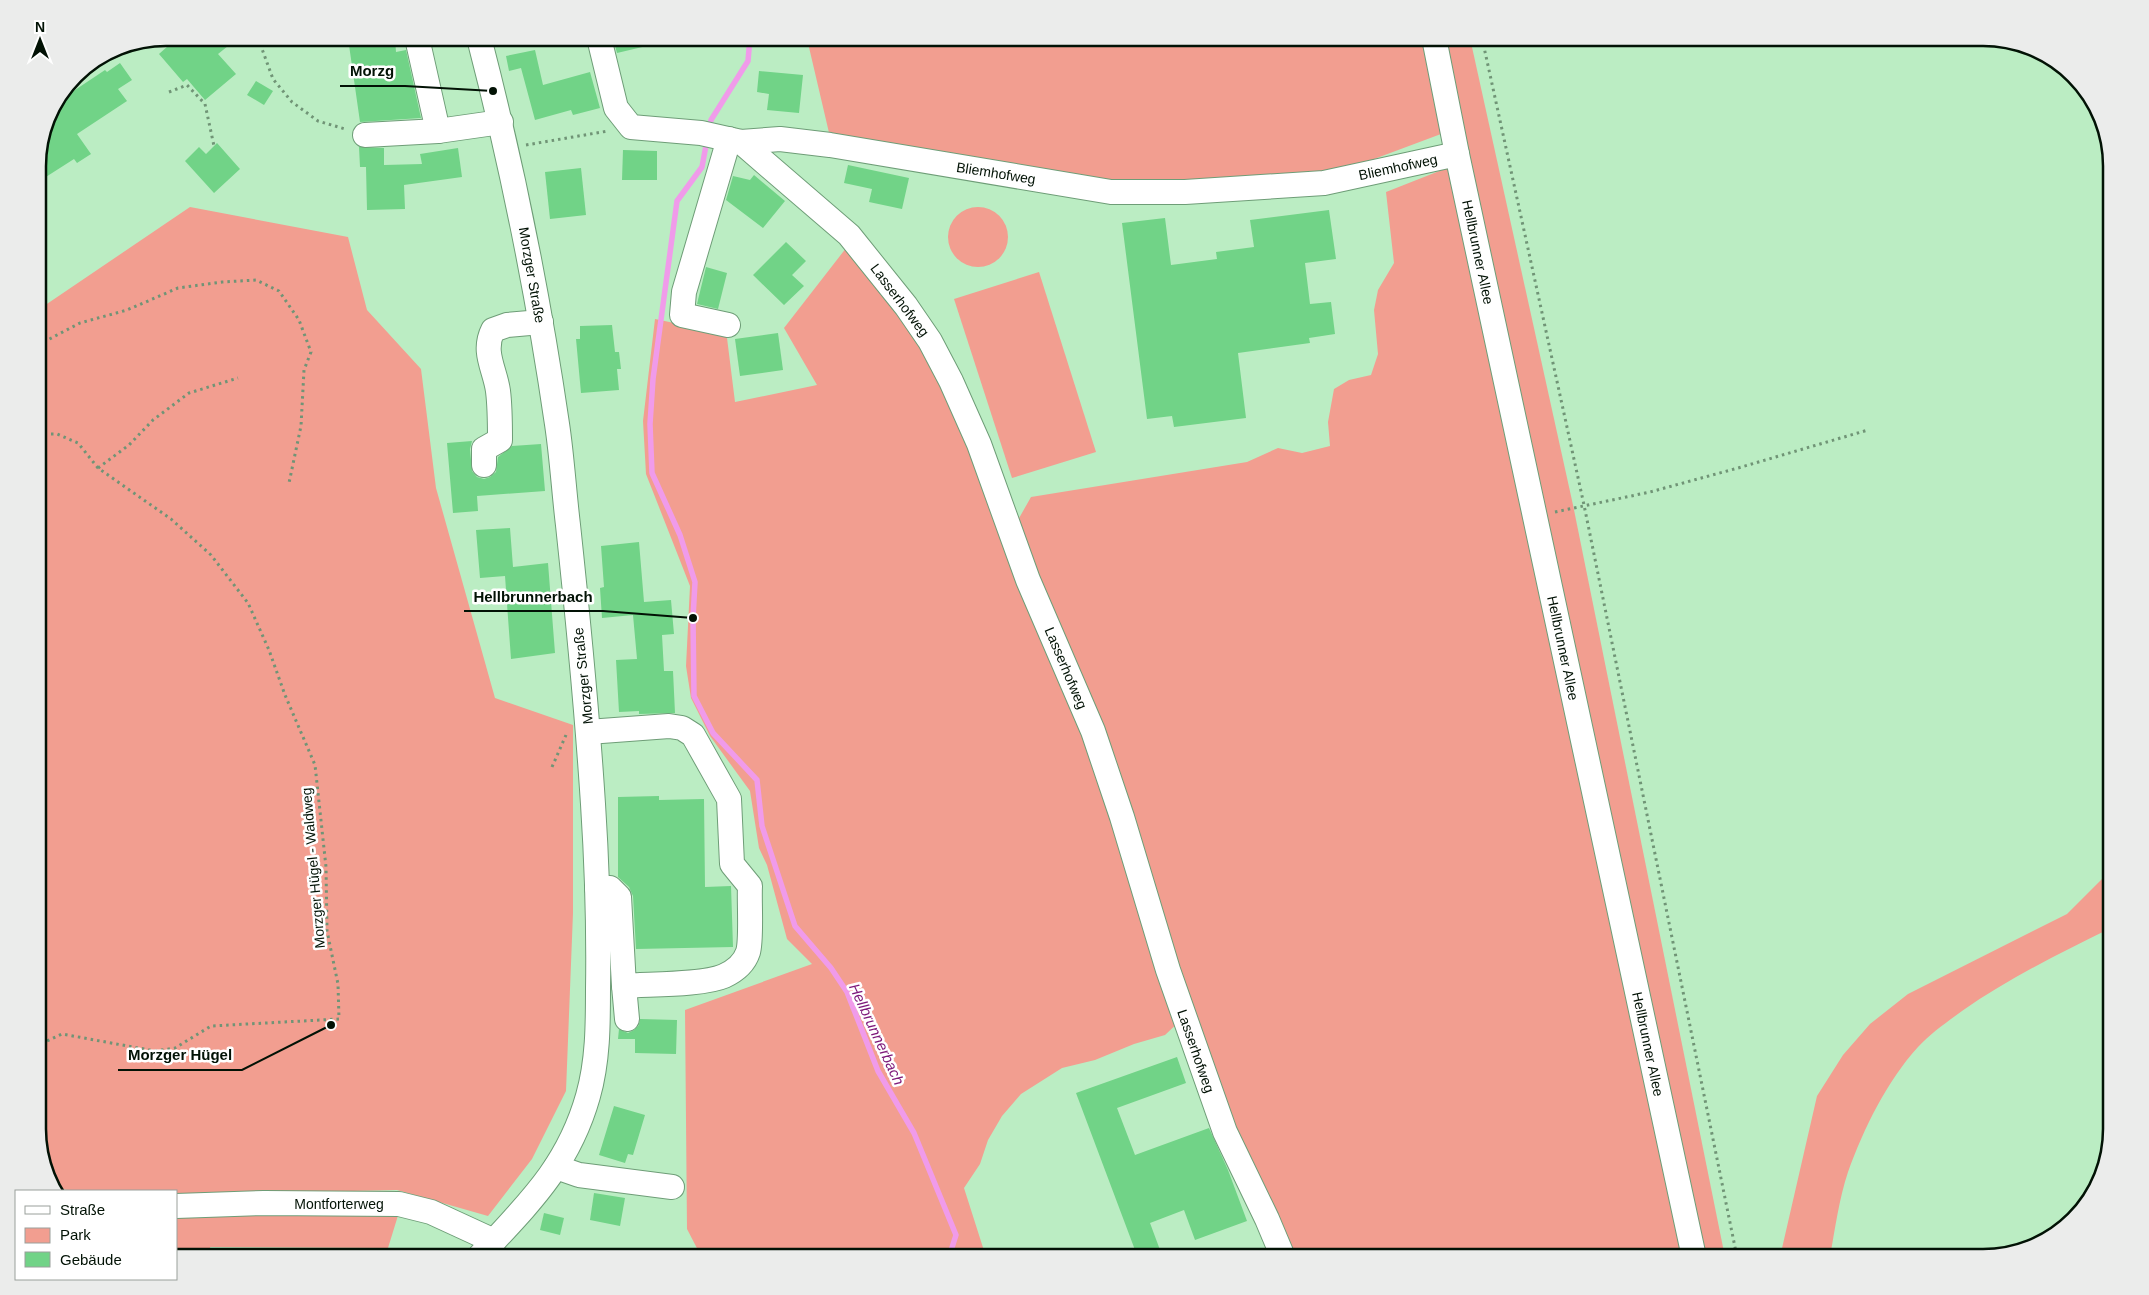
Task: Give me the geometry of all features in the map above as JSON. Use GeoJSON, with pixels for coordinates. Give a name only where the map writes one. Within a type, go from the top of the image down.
{"type":"FeatureCollection","features":[{"type":"Feature","properties":{"kind":"street","name":"Hellbrunner Allee"},"geometry":{"type":"LineString","coordinates":[[1436,46],[1457,154],[1692,1249]]}},
{"type":"Feature","properties":{"kind":"street"},"geometry":{"type":"LineString","coordinates":[[419,47],[438,131]]}},
{"type":"Feature","properties":{"kind":"street","name":"Morzger Straße"},"geometry":{"type":"LineString","coordinates":[[481,47],[501,122],[520,208],[558,428],[578,732],[598,888],[598,1034],[594,1069],[588,1097],[577,1126],[556,1167],[535,1196],[487,1249]]}},
{"type":"Feature","properties":{"kind":"street"},"geometry":{"type":"LineString","coordinates":[[601,47],[616,108],[631,126]]}},
{"type":"Feature","properties":{"kind":"street"},"geometry":{"type":"LineString","coordinates":[[365,135],[438,131],[501,122]]}},
{"type":"Feature","properties":{"kind":"street","name":"Bliemhofweg"},"geometry":{"type":"LineString","coordinates":[[631,126],[722,138],[780,139],[830,145],[1111,192],[1185,192],[1324,183],[1457,154]]}},
{"type":"Feature","properties":{"kind":"street"},"geometry":{"type":"LineString","coordinates":[[722,138],[684,292],[682,315],[728,325]]}},
{"type":"Feature","properties":{"kind":"street","name":"Lasserhofweg"},"geometry":{"type":"LineString","coordinates":[[722,138],[849,236],[906,306],[930,341],[951,381],[979,444],[1028,580],[1092,731],[1122,817],[1159,942],[1225,1132],[1279,1249]]}},
{"type":"Feature","properties":{"kind":"street"},"geometry":{"type":"LineString","coordinates":[[484,465],[484,449],[500,440],[498,390],[489,356],[488,340],[493,330],[507,325],[541,322]]}},
{"type":"Feature","properties":{"kind":"street"},"geometry":{"type":"LineString","coordinates":[[578,732],[669,726],[682,728],[693,735],[729,799],[732,864],[750,886],[748,950],[743,962],[734,970],[722,977],[703,980],[624,986]]}},
{"type":"Feature","properties":{"kind":"street"},"geometry":{"type":"LineString","coordinates":[[598,888],[610,888],[619,897],[627,1019]]}},
{"type":"Feature","properties":{"kind":"street"},"geometry":{"type":"LineString","coordinates":[[556,1167],[579,1175],[672,1187]]}},
{"type":"Feature","properties":{"kind":"street","name":"Montforterweg"},"geometry":{"type":"LineString","coordinates":[[178,1206],[264,1203],[399,1204],[431,1212],[487,1249]]}},
{"type":"Feature","properties":{"kind":"path"},"geometry":{"type":"LineString","coordinates":[[1484,46],[1584,505],[1735,1249]]}},
{"type":"Feature","properties":{"kind":"path"},"geometry":{"type":"LineString","coordinates":[[261,47],[273,79],[292,102],[318,121],[365,135]]}},
{"type":"Feature","properties":{"kind":"path"},"geometry":{"type":"LineString","coordinates":[[169,92],[187,85],[205,104],[214,146]]}},
{"type":"Feature","properties":{"kind":"path"},"geometry":{"type":"LineString","coordinates":[[520,146],[631,126]]}},
{"type":"Feature","properties":{"kind":"path"},"geometry":{"type":"LineString","coordinates":[[47,340],[80,323],[127,310],[178,288],[256,280],[279,291],[299,320],[311,352],[304,370],[301,426],[289,483]]}},
{"type":"Feature","properties":{"kind":"path"},"geometry":{"type":"LineString","coordinates":[[98,468],[129,446],[153,420],[189,393],[238,378]]}},
{"type":"Feature","properties":{"kind":"path"},"geometry":{"type":"LineString","coordinates":[[1535,517],[1650,492],[1868,430]]}},
{"type":"Feature","properties":{"kind":"path","name":"Morzger Hügel - Waldweg"},"geometry":{"type":"LineString","coordinates":[[47,434],[57,434],[78,443],[98,468],[171,519],[211,555],[248,604],[269,650],[285,695],[315,765],[326,867],[327,931],[338,984],[338,1019],[211,1026],[175,1048],[155,1051],[62,1034],[47,1041]]}},
{"type":"Feature","properties":{"kind":"path"},"geometry":{"type":"LineString","coordinates":[[552,767],[578,732]]}},
{"type":"Feature","properties":{"kind":"green space"},"geometry":{"type":"Polygon","coordinates":[[[1425,46],[1441,134],[1334,174],[1141,186],[830,137],[809,47],[1425,46]]]}},
{"type":"Feature","properties":{"kind":"green space"},"geometry":{"type":"Polygon","coordinates":[[[1445,46],[1472,46],[1573,505],[1723,1249],[1699,1249],[1445,46]]]}},
{"type":"Feature","properties":{"kind":"green space"},"geometry":{"type":"Polygon","coordinates":[[[1452,166],[1685,1249],[1274,1249],[1181,1020],[1165,1035],[1134,1044],[1095,1060],[1062,1068],[1021,1094],[1002,1116],[988,1140],[980,1164],[964,1188],[983,1249],[697,1249],[687,1229],[685,1010],[812,964],[787,939],[767,865],[759,848],[750,791],[710,736],[691,698],[686,666],[690,586],[646,474],[643,421],[655,319],[698,328],[726,330],[735,402],[817,385],[784,328],[850,243],[901,304],[1018,520],[1031,497],[1247,462],[1278,448],[1302,453],[1330,446],[1328,422],[1334,389],[1349,380],[1371,375],[1378,354],[1374,310],[1378,290],[1394,263],[1386,192],[1452,166]]]}},
{"type":"Feature","properties":{"kind":"green space"},"geometry":{"type":"Polygon","coordinates":[[[190,207],[348,237],[367,310],[421,369],[436,488],[495,698],[573,725],[573,913],[566,1091],[532,1159],[488,1216],[397,1190],[178,1195],[178,1190],[68,1190],[64,1189],[59,1182],[49,1152],[47,1136],[47,304],[190,207]]]}},
{"type":"Feature","properties":{"kind":"green space"},"geometry":{"type":"Polygon","coordinates":[[[978,207],[995,212],[1003,220],[1008,237],[1003,254],[995,262],[978,267],[961,262],[953,254],[948,237],[953,220],[961,212],[978,207]]]}},
{"type":"Feature","properties":{"kind":"green space"},"geometry":{"type":"Polygon","coordinates":[[[1039,272],[1096,452],[1012,478],[954,299],[1039,272]]]}},
{"type":"Feature","properties":{"kind":"green space"},"geometry":{"type":"Polygon","coordinates":[[[2103,878],[2103,932],[2016,977],[1962,1011],[1923,1042],[1896,1075],[1869,1122],[1848,1172],[1831,1249],[1782,1249],[1817,1096],[1843,1055],[1870,1024],[1908,994],[2067,914],[2103,878]]]}},
{"type":"Feature","properties":{"kind":"green space"},"geometry":{"type":"Polygon","coordinates":[[[400,1209],[388,1248],[210,1247],[211,1249],[178,1249],[178,1211],[400,1209]]]}},
{"type":"Feature","properties":{"kind":"building"},"geometry":{"type":"Polygon","coordinates":[[[167,47],[227,47],[218,54],[236,74],[205,100],[187,79],[183,82],[159,54],[167,47]]]}},
{"type":"Feature","properties":{"kind":"building"},"geometry":{"type":"Polygon","coordinates":[[[349,47],[396,47],[396,52],[406,50],[421,118],[360,122],[349,47]]]}},
{"type":"Feature","properties":{"kind":"building"},"geometry":{"type":"Polygon","coordinates":[[[615,47],[643,47],[617,53],[615,47]]]}},
{"type":"Feature","properties":{"kind":"building"},"geometry":{"type":"Polygon","coordinates":[[[535,50],[543,85],[590,72],[600,108],[573,115],[571,110],[535,120],[521,68],[509,71],[506,56],[535,50]]]}},
{"type":"Feature","properties":{"kind":"building"},"geometry":{"type":"Polygon","coordinates":[[[120,63],[132,80],[118,89],[127,101],[77,134],[91,154],[77,163],[74,159],[47,176],[47,151],[50,135],[62,106],[73,91],[105,70],[107,72],[120,63]]]}},
{"type":"Feature","properties":{"kind":"building"},"geometry":{"type":"Polygon","coordinates":[[[759,71],[803,75],[799,113],[767,110],[769,94],[757,92],[759,71]]]}},
{"type":"Feature","properties":{"kind":"building"},"geometry":{"type":"Polygon","coordinates":[[[256,81],[273,91],[264,105],[247,95],[256,81]]]}},
{"type":"Feature","properties":{"kind":"building"},"geometry":{"type":"Polygon","coordinates":[[[217,143],[240,169],[214,193],[185,161],[199,147],[206,154],[217,143]]]}},
{"type":"Feature","properties":{"kind":"building"},"geometry":{"type":"Polygon","coordinates":[[[359,147],[384,148],[384,165],[422,164],[420,154],[458,148],[462,177],[404,185],[405,209],[367,210],[366,167],[360,167],[359,147]]]}},
{"type":"Feature","properties":{"kind":"building"},"geometry":{"type":"Polygon","coordinates":[[[623,150],[657,151],[657,180],[622,180],[623,150]]]}},
{"type":"Feature","properties":{"kind":"building"},"geometry":{"type":"Polygon","coordinates":[[[848,165],[909,178],[902,209],[869,202],[872,189],[844,183],[848,165]]]}},
{"type":"Feature","properties":{"kind":"building"},"geometry":{"type":"Polygon","coordinates":[[[581,168],[586,215],[550,219],[545,172],[581,168]]]}},
{"type":"Feature","properties":{"kind":"building"},"geometry":{"type":"Polygon","coordinates":[[[754,175],[785,201],[763,228],[726,200],[733,176],[750,180],[754,175]]]}},
{"type":"Feature","properties":{"kind":"building"},"geometry":{"type":"Polygon","coordinates":[[[1329,210],[1336,259],[1305,263],[1310,304],[1331,302],[1335,334],[1309,338],[1310,343],[1238,353],[1246,418],[1174,427],[1172,416],[1147,419],[1122,223],[1165,218],[1171,265],[1217,259],[1216,252],[1254,247],[1250,220],[1329,210]]]}},
{"type":"Feature","properties":{"kind":"building"},"geometry":{"type":"Polygon","coordinates":[[[786,242],[806,261],[792,275],[804,286],[784,305],[753,275],[786,242]]]}},
{"type":"Feature","properties":{"kind":"building"},"geometry":{"type":"Polygon","coordinates":[[[706,267],[727,273],[718,309],[697,304],[706,267]]]}},
{"type":"Feature","properties":{"kind":"building"},"geometry":{"type":"Polygon","coordinates":[[[612,325],[615,352],[619,352],[621,369],[617,369],[619,390],[581,393],[576,339],[580,339],[580,326],[612,325]]]}},
{"type":"Feature","properties":{"kind":"building"},"geometry":{"type":"Polygon","coordinates":[[[778,333],[783,370],[740,376],[735,339],[778,333]]]}},
{"type":"Feature","properties":{"kind":"building"},"geometry":{"type":"Polygon","coordinates":[[[472,441],[470,449],[472,471],[477,477],[484,479],[496,472],[498,457],[512,446],[541,444],[545,491],[477,496],[478,511],[453,513],[447,443],[472,441]]]}},
{"type":"Feature","properties":{"kind":"building"},"geometry":{"type":"Polygon","coordinates":[[[510,528],[513,567],[548,563],[555,653],[511,659],[505,576],[480,578],[476,530],[510,528]]]}},
{"type":"Feature","properties":{"kind":"building"},"geometry":{"type":"Polygon","coordinates":[[[639,542],[644,602],[671,600],[674,634],[662,635],[664,671],[673,671],[675,713],[639,714],[639,711],[619,712],[616,660],[637,659],[633,615],[602,618],[600,588],[604,587],[601,546],[639,542]]]}},
{"type":"Feature","properties":{"kind":"building"},"geometry":{"type":"Polygon","coordinates":[[[659,796],[659,800],[704,799],[705,887],[731,886],[733,947],[636,949],[633,896],[629,887],[618,877],[618,797],[659,796]]]}},
{"type":"Feature","properties":{"kind":"building"},"geometry":{"type":"Polygon","coordinates":[[[640,1019],[677,1020],[676,1054],[635,1053],[635,1039],[618,1039],[619,1029],[628,1033],[639,1025],[640,1019]]]}},
{"type":"Feature","properties":{"kind":"building"},"geometry":{"type":"Polygon","coordinates":[[[1177,1057],[1186,1083],[1117,1108],[1135,1155],[1209,1128],[1228,1170],[1247,1221],[1195,1240],[1184,1210],[1150,1223],[1160,1249],[1135,1249],[1076,1093],[1177,1057]]]}},
{"type":"Feature","properties":{"kind":"building"},"geometry":{"type":"Polygon","coordinates":[[[614,1106],[645,1115],[633,1155],[628,1154],[625,1163],[599,1155],[614,1106]]]}},
{"type":"Feature","properties":{"kind":"building"},"geometry":{"type":"Polygon","coordinates":[[[594,1193],[625,1198],[620,1226],[590,1220],[594,1193]]]}},
{"type":"Feature","properties":{"kind":"building"},"geometry":{"type":"Polygon","coordinates":[[[544,1213],[564,1218],[560,1235],[540,1230],[544,1213]]]}},
{"type":"Feature","properties":{"kind":"waterway","name":"Hellbrunnerbach"},"geometry":{"type":"LineString","coordinates":[[709,128],[711,120],[748,61],[749,47]]}},
{"type":"Feature","properties":{"kind":"waterway","name":"Hellbrunnerbach"},"geometry":{"type":"LineString","coordinates":[[707,140],[702,167],[677,201],[653,379],[650,424],[652,473],[680,535],[695,582],[693,618],[694,696],[713,733],[757,780],[762,826],[795,926],[831,968],[847,992],[878,1071],[914,1133],[956,1235],[952,1249]]}},
{"type":"Feature","properties":{"kind":"place","name":"Morzg"},"geometry":{"type":"Point","coordinates":[493,91]}},
{"type":"Feature","properties":{"kind":"place","name":"Hellbrunnerbach"},"geometry":{"type":"Point","coordinates":[693,618]}},
{"type":"Feature","properties":{"kind":"place","name":"Morzger Hügel"},"geometry":{"type":"Point","coordinates":[331,1025]}}]}
